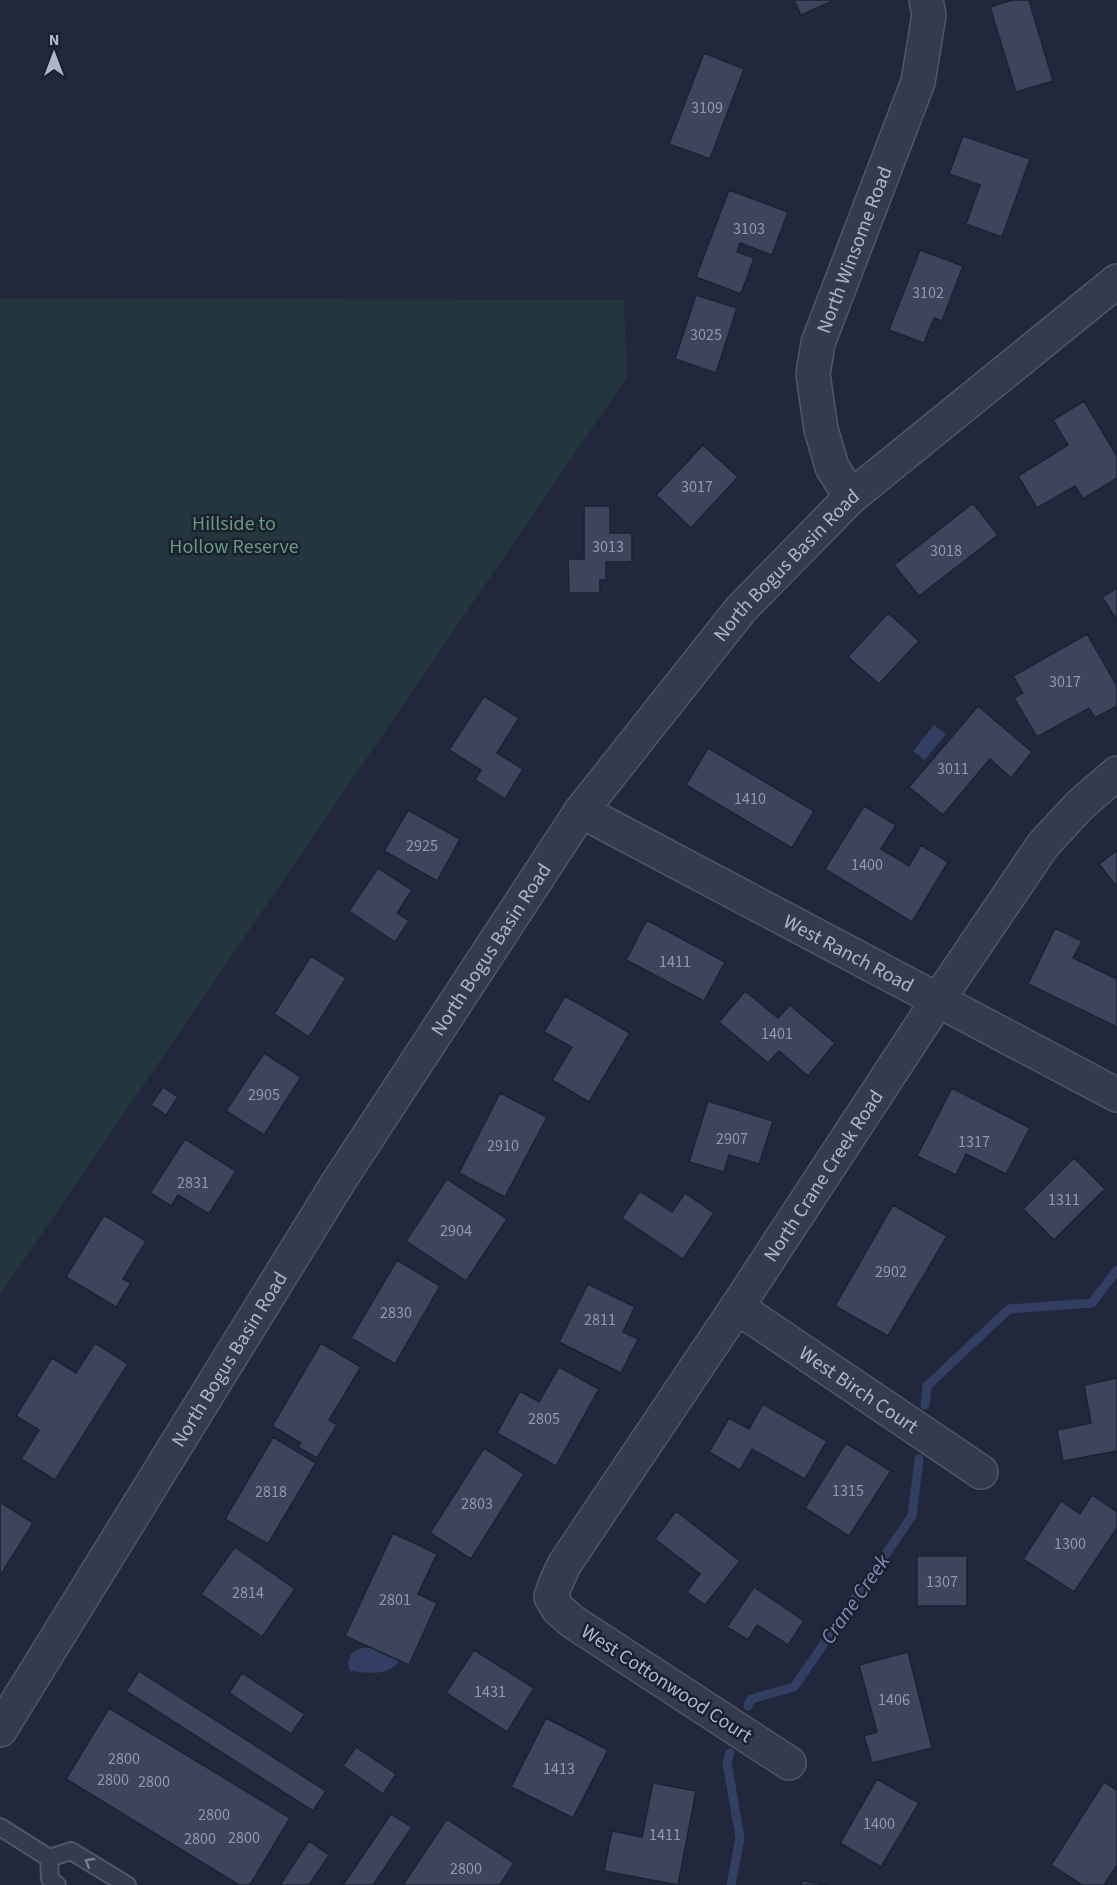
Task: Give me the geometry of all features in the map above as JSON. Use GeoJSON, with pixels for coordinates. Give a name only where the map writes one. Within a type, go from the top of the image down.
{"type":"FeatureCollection","features":[{"type":"Feature","properties":{"kind":"street","name":"North Winsome Road"},"geometry":{"type":"LineString","coordinates":[[851,497],[832,467],[821,429],[813,374],[818,344],[918,82],[929,15],[926,0]]}},
{"type":"Feature","properties":{"kind":"street","name":"North Bogus Basin Road"},"geometry":{"type":"LineString","coordinates":[[0,1730],[339,1181],[581,811],[741,609],[851,497],[1117,281]]}},
{"type":"Feature","properties":{"kind":"street","name":"North Crane Creek Road"},"geometry":{"type":"LineString","coordinates":[[551,1597],[564,1565],[1043,845],[1080,805],[1117,772]]}},
{"type":"Feature","properties":{"kind":"street","name":"West Ranch Road"},"geometry":{"type":"LineString","coordinates":[[581,811],[1117,1095]]}},
{"type":"Feature","properties":{"kind":"street","name":"West Birch Court"},"geometry":{"type":"LineString","coordinates":[[737,1307],[981,1472]]}},
{"type":"Feature","properties":{"kind":"street","name":"West Cottonwood Court"},"geometry":{"type":"LineString","coordinates":[[551,1597],[558,1609],[573,1622],[789,1763]]}},
{"type":"Feature","properties":{"kind":"lane"},"geometry":{"type":"LineString","coordinates":[[0,1827],[49,1858],[71,1851],[127,1885]]}},
{"type":"Feature","properties":{"kind":"lane"},"geometry":{"type":"LineString","coordinates":[[49,1858],[50,1879],[57,1885]]}},
{"type":"Feature","properties":{"kind":"green space","name":"Hillside to Hollow Reserve"},"geometry":{"type":"Polygon","coordinates":[[[0,298],[624,300],[627,377],[0,1295],[0,298]]]}},
{"type":"Feature","properties":{"kind":"water"},"geometry":{"type":"Polygon","coordinates":[[[934,725],[946,734],[925,760],[913,751],[934,725]]]}},
{"type":"Feature","properties":{"kind":"water"},"geometry":{"type":"Polygon","coordinates":[[[361,1648],[377,1648],[401,1659],[391,1669],[385,1671],[371,1673],[350,1671],[348,1663],[351,1653],[361,1648]]]}},
{"type":"Feature","properties":{"kind":"building"},"geometry":{"type":"Polygon","coordinates":[[[794,0],[835,0],[801,15],[794,0]]]}},
{"type":"Feature","properties":{"kind":"building"},"geometry":{"type":"Polygon","coordinates":[[[1012,0],[1029,0],[1053,81],[1016,92],[990,7],[1012,0]]]}},
{"type":"Feature","properties":{"kind":"building"},"geometry":{"type":"Polygon","coordinates":[[[704,53],[744,69],[710,159],[669,144],[704,53]]]}},
{"type":"Feature","properties":{"kind":"building"},"geometry":{"type":"Polygon","coordinates":[[[963,136],[1030,159],[1002,237],[966,224],[980,185],[949,174],[963,136]]]}},
{"type":"Feature","properties":{"kind":"building"},"geometry":{"type":"Polygon","coordinates":[[[729,190],[788,212],[772,255],[740,243],[737,252],[754,258],[741,294],[696,277],[729,190]]]}},
{"type":"Feature","properties":{"kind":"building"},"geometry":{"type":"Polygon","coordinates":[[[920,250],[963,266],[942,321],[934,318],[924,343],[889,330],[920,250]]]}},
{"type":"Feature","properties":{"kind":"building"},"geometry":{"type":"Polygon","coordinates":[[[696,295],[737,308],[716,373],[675,359],[696,295]]]}},
{"type":"Feature","properties":{"kind":"building"},"geometry":{"type":"Polygon","coordinates":[[[1084,401],[1117,456],[1117,478],[1083,499],[1075,486],[1037,508],[1018,476],[1068,445],[1053,420],[1084,401]]]}},
{"type":"Feature","properties":{"kind":"building"},"geometry":{"type":"Polygon","coordinates":[[[703,445],[738,477],[691,528],[656,495],[703,445]]]}},
{"type":"Feature","properties":{"kind":"building"},"geometry":{"type":"Polygon","coordinates":[[[973,503],[998,535],[919,596],[894,565],[973,503]]]}},
{"type":"Feature","properties":{"kind":"building"},"geometry":{"type":"Polygon","coordinates":[[[584,506],[610,506],[610,533],[632,533],[632,562],[606,562],[606,580],[600,580],[600,593],[569,593],[568,559],[584,559],[584,506]]]}},
{"type":"Feature","properties":{"kind":"building"},"geometry":{"type":"Polygon","coordinates":[[[1117,588],[1117,620],[1102,597],[1117,588]]]}},
{"type":"Feature","properties":{"kind":"building"},"geometry":{"type":"Polygon","coordinates":[[[888,613],[919,641],[879,684],[848,657],[888,613]]]}},
{"type":"Feature","properties":{"kind":"building"},"geometry":{"type":"Polygon","coordinates":[[[1087,634],[1117,686],[1117,706],[1095,718],[1089,708],[1037,737],[1014,698],[1023,693],[1013,676],[1087,634]]]}},
{"type":"Feature","properties":{"kind":"building"},"geometry":{"type":"Polygon","coordinates":[[[484,696],[519,718],[497,753],[523,769],[505,799],[475,780],[481,770],[449,750],[484,696]]]}},
{"type":"Feature","properties":{"kind":"building"},"geometry":{"type":"Polygon","coordinates":[[[978,706],[1032,752],[1011,778],[990,759],[943,815],[909,787],[978,706]]]}},
{"type":"Feature","properties":{"kind":"building"},"geometry":{"type":"Polygon","coordinates":[[[708,748],[814,811],[792,848],[686,785],[708,748]]]}},
{"type":"Feature","properties":{"kind":"building"},"geometry":{"type":"Polygon","coordinates":[[[864,806],[896,825],[881,849],[909,866],[921,845],[948,862],[912,922],[825,869],[864,806]]]}},
{"type":"Feature","properties":{"kind":"building"},"geometry":{"type":"Polygon","coordinates":[[[408,810],[460,839],[437,881],[384,851],[408,810]]]}},
{"type":"Feature","properties":{"kind":"building"},"geometry":{"type":"Polygon","coordinates":[[[1117,850],[1117,887],[1099,864],[1117,850]]]}},
{"type":"Feature","properties":{"kind":"building"},"geometry":{"type":"Polygon","coordinates":[[[378,868],[412,890],[397,913],[409,921],[395,942],[349,911],[378,868]]]}},
{"type":"Feature","properties":{"kind":"building"},"geometry":{"type":"Polygon","coordinates":[[[647,920],[725,962],[704,1001],[626,960],[647,920]]]}},
{"type":"Feature","properties":{"kind":"building"},"geometry":{"type":"Polygon","coordinates":[[[1055,928],[1082,941],[1073,958],[1117,979],[1117,1027],[1028,984],[1055,928]]]}},
{"type":"Feature","properties":{"kind":"building"},"geometry":{"type":"Polygon","coordinates":[[[311,956],[346,978],[309,1037],[274,1014],[311,956]]]}},
{"type":"Feature","properties":{"kind":"building"},"geometry":{"type":"Polygon","coordinates":[[[745,991],[778,1018],[790,1005],[835,1043],[808,1076],[779,1051],[768,1063],[719,1022],[745,991]]]}},
{"type":"Feature","properties":{"kind":"building"},"geometry":{"type":"Polygon","coordinates":[[[565,996],[630,1033],[589,1102],[552,1080],[572,1047],[544,1032],[565,996]]]}},
{"type":"Feature","properties":{"kind":"building"},"geometry":{"type":"Polygon","coordinates":[[[264,1053],[301,1077],[264,1135],[226,1111],[264,1053]]]}},
{"type":"Feature","properties":{"kind":"building"},"geometry":{"type":"Polygon","coordinates":[[[163,1087],[178,1097],[166,1115],[151,1105],[163,1087]]]}},
{"type":"Feature","properties":{"kind":"building"},"geometry":{"type":"Polygon","coordinates":[[[952,1088],[1030,1128],[1006,1174],[966,1154],[956,1175],[917,1156],[952,1088]]]}},
{"type":"Feature","properties":{"kind":"building"},"geometry":{"type":"Polygon","coordinates":[[[500,1093],[547,1117],[505,1197],[459,1173],[500,1093]]]}},
{"type":"Feature","properties":{"kind":"building"},"geometry":{"type":"Polygon","coordinates":[[[708,1101],[773,1121],[759,1164],[729,1155],[724,1172],[689,1162],[708,1101]]]}},
{"type":"Feature","properties":{"kind":"building"},"geometry":{"type":"Polygon","coordinates":[[[185,1139],[236,1171],[209,1214],[178,1195],[171,1206],[150,1193],[185,1139]]]}},
{"type":"Feature","properties":{"kind":"building"},"geometry":{"type":"Polygon","coordinates":[[[1074,1158],[1105,1189],[1054,1240],[1023,1209],[1074,1158]]]}},
{"type":"Feature","properties":{"kind":"building"},"geometry":{"type":"Polygon","coordinates":[[[447,1179],[507,1219],[466,1281],[406,1241],[447,1179]]]}},
{"type":"Feature","properties":{"kind":"building"},"geometry":{"type":"Polygon","coordinates":[[[640,1191],[672,1212],[685,1193],[714,1213],[683,1259],[622,1218],[640,1191]]]}},
{"type":"Feature","properties":{"kind":"building"},"geometry":{"type":"Polygon","coordinates":[[[893,1205],[947,1236],[888,1336],[835,1306],[893,1205]]]}},
{"type":"Feature","properties":{"kind":"building"},"geometry":{"type":"Polygon","coordinates":[[[104,1215],[146,1241],[123,1279],[131,1283],[116,1307],[66,1277],[104,1215]]]}},
{"type":"Feature","properties":{"kind":"building"},"geometry":{"type":"Polygon","coordinates":[[[397,1260],[440,1286],[395,1364],[351,1338],[397,1260]]]}},
{"type":"Feature","properties":{"kind":"building"},"geometry":{"type":"Polygon","coordinates":[[[588,1284],[635,1307],[623,1332],[638,1339],[621,1373],[559,1342],[588,1284]]]}},
{"type":"Feature","properties":{"kind":"building"},"geometry":{"type":"Polygon","coordinates":[[[95,1343],[128,1364],[55,1480],[21,1459],[39,1430],[16,1416],[52,1358],[76,1373],[95,1343]]]}},
{"type":"Feature","properties":{"kind":"building"},"geometry":{"type":"Polygon","coordinates":[[[321,1343],[361,1367],[329,1420],[337,1425],[317,1458],[298,1447],[301,1443],[272,1426],[321,1343]]]}},
{"type":"Feature","properties":{"kind":"building"},"geometry":{"type":"Polygon","coordinates":[[[559,1367],[599,1389],[556,1466],[497,1433],[520,1391],[539,1402],[559,1367]]]}},
{"type":"Feature","properties":{"kind":"building"},"geometry":{"type":"Polygon","coordinates":[[[1117,1378],[1117,1451],[1063,1461],[1057,1430],[1091,1423],[1084,1385],[1117,1378]]]}},
{"type":"Feature","properties":{"kind":"building"},"geometry":{"type":"Polygon","coordinates":[[[763,1404],[827,1441],[805,1479],[752,1449],[740,1470],[709,1452],[729,1418],[749,1429],[763,1404]]]}},
{"type":"Feature","properties":{"kind":"building"},"geometry":{"type":"Polygon","coordinates":[[[273,1437],[316,1463],[268,1544],[225,1519],[273,1437]]]}},
{"type":"Feature","properties":{"kind":"building"},"geometry":{"type":"Polygon","coordinates":[[[846,1443],[891,1471],[849,1536],[805,1508],[846,1443]]]}},
{"type":"Feature","properties":{"kind":"building"},"geometry":{"type":"Polygon","coordinates":[[[484,1448],[524,1474],[471,1559],[430,1533],[484,1448]]]}},
{"type":"Feature","properties":{"kind":"building"},"geometry":{"type":"Polygon","coordinates":[[[1092,1495],[1117,1512],[1117,1528],[1074,1592],[1023,1559],[1061,1501],[1080,1514],[1092,1495]]]}},
{"type":"Feature","properties":{"kind":"building"},"geometry":{"type":"Polygon","coordinates":[[[0,1502],[33,1523],[0,1576],[0,1502]]]}},
{"type":"Feature","properties":{"kind":"building"},"geometry":{"type":"Polygon","coordinates":[[[676,1511],[740,1561],[705,1605],[687,1592],[700,1574],[655,1539],[676,1511]]]}},
{"type":"Feature","properties":{"kind":"building"},"geometry":{"type":"Polygon","coordinates":[[[393,1533],[437,1554],[418,1594],[437,1603],[409,1665],[345,1636],[393,1533]]]}},
{"type":"Feature","properties":{"kind":"building"},"geometry":{"type":"Polygon","coordinates":[[[235,1547],[295,1589],[262,1637],[201,1594],[235,1547]]]}},
{"type":"Feature","properties":{"kind":"building"},"geometry":{"type":"Polygon","coordinates":[[[917,1556],[967,1556],[967,1606],[917,1606],[917,1556]]]}},
{"type":"Feature","properties":{"kind":"building"},"geometry":{"type":"Polygon","coordinates":[[[754,1587],[804,1621],[788,1645],[757,1625],[748,1640],[727,1627],[754,1587]]]}},
{"type":"Feature","properties":{"kind":"building"},"geometry":{"type":"Polygon","coordinates":[[[474,1650],[534,1688],[507,1732],[446,1693],[474,1650]]]}},
{"type":"Feature","properties":{"kind":"building"},"geometry":{"type":"Polygon","coordinates":[[[908,1652],[932,1748],[872,1763],[864,1736],[877,1732],[859,1665],[908,1652]]]}},
{"type":"Feature","properties":{"kind":"building"},"geometry":{"type":"Polygon","coordinates":[[[139,1671],[326,1791],[313,1811],[126,1691],[139,1671]]]}},
{"type":"Feature","properties":{"kind":"building"},"geometry":{"type":"Polygon","coordinates":[[[242,1673],[305,1714],[291,1734],[229,1693],[242,1673]]]}},
{"type":"Feature","properties":{"kind":"building"},"geometry":{"type":"Polygon","coordinates":[[[109,1708],[290,1818],[250,1885],[239,1885],[66,1779],[109,1708]]]}},
{"type":"Feature","properties":{"kind":"building"},"geometry":{"type":"Polygon","coordinates":[[[546,1718],[608,1750],[573,1818],[511,1787],[546,1718]]]}},
{"type":"Feature","properties":{"kind":"building"},"geometry":{"type":"Polygon","coordinates":[[[356,1747],[396,1774],[383,1794],[343,1766],[356,1747]]]}},
{"type":"Feature","properties":{"kind":"building"},"geometry":{"type":"Polygon","coordinates":[[[877,1779],[919,1803],[881,1867],[840,1843],[877,1779]]]}},
{"type":"Feature","properties":{"kind":"building"},"geometry":{"type":"Polygon","coordinates":[[[1104,1782],[1117,1790],[1117,1865],[1104,1885],[1082,1885],[1051,1865],[1104,1782]]]}},
{"type":"Feature","properties":{"kind":"building"},"geometry":{"type":"Polygon","coordinates":[[[653,1783],[696,1791],[678,1885],[604,1871],[612,1831],[642,1837],[653,1783]]]}},
{"type":"Feature","properties":{"kind":"building"},"geometry":{"type":"Polygon","coordinates":[[[391,1814],[412,1827],[373,1885],[343,1885],[391,1814]]]}},
{"type":"Feature","properties":{"kind":"building"},"geometry":{"type":"Polygon","coordinates":[[[447,1819],[514,1863],[500,1885],[403,1885],[447,1819]]]}},
{"type":"Feature","properties":{"kind":"building"},"geometry":{"type":"Polygon","coordinates":[[[309,1841],[329,1855],[309,1885],[280,1885],[309,1841]]]}},
{"type":"Feature","properties":{"kind":"building"},"geometry":{"type":"Polygon","coordinates":[[[802,1881],[829,1885],[801,1885],[802,1881]]]}},
{"type":"Feature","properties":{"kind":"waterway","name":"Crane Creek"},"geometry":{"type":"LineString","coordinates":[[925,1405],[927,1386],[1009,1309],[1092,1303],[1117,1270]]}},
{"type":"Feature","properties":{"kind":"waterway","name":"Crane Creek"},"geometry":{"type":"LineString","coordinates":[[748,1706],[751,1699],[794,1687],[912,1516],[919,1459]]}},
{"type":"Feature","properties":{"kind":"waterway","name":"Crane Creek"},"geometry":{"type":"LineString","coordinates":[[730,1753],[727,1762],[740,1838],[731,1885]]}}]}
